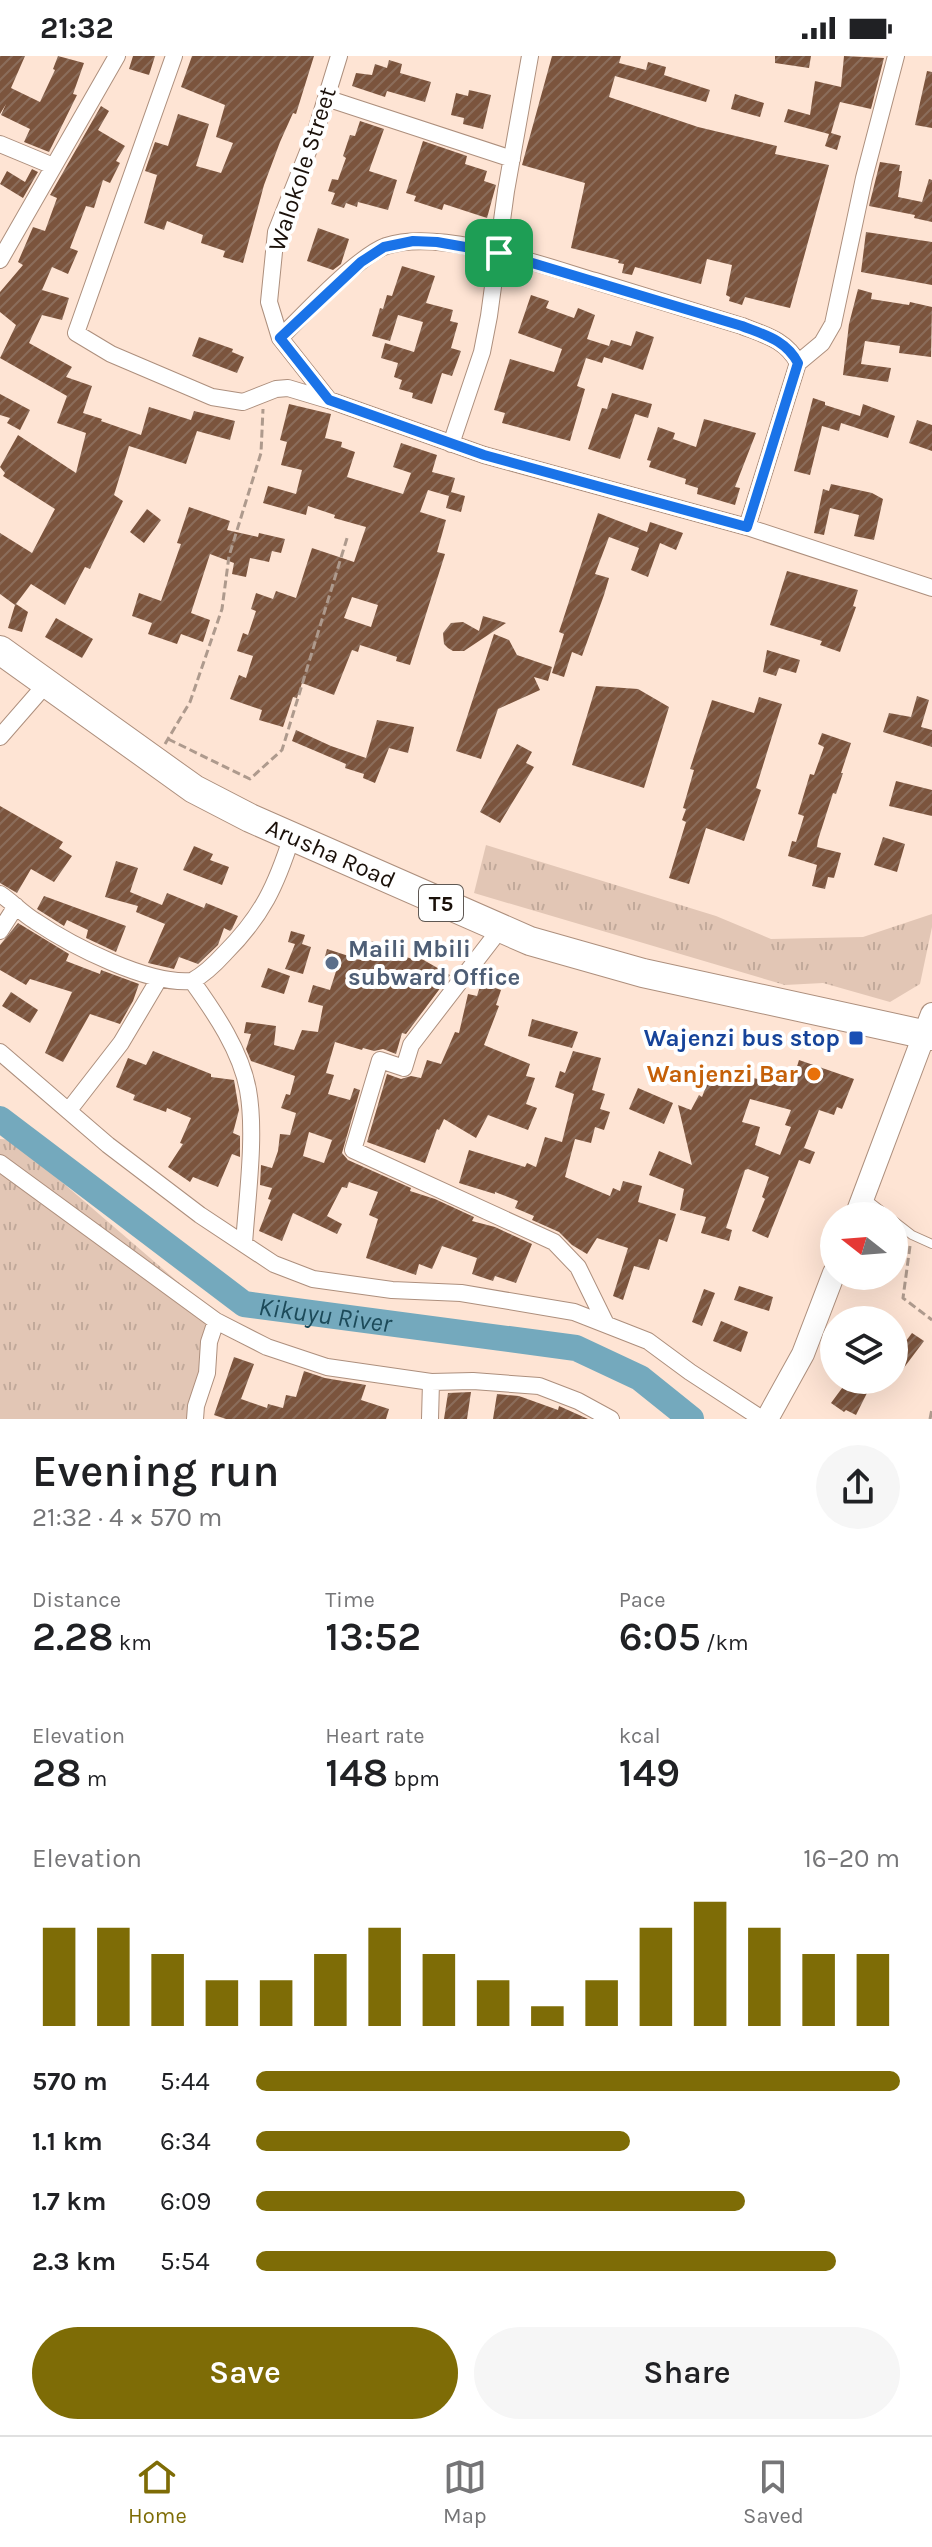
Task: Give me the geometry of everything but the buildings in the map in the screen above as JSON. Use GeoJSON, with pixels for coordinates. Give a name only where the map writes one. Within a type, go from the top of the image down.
{"type":"FeatureCollection","features":[{"type":"Feature","properties":{"kind":"highway","name":"Arusha Road"},"geometry":{"type":"LineString","coordinates":[[0,650],[47,683],[162,751],[194,789],[292,836],[530,941],[643,973],[930,1028]]}},
{"type":"Feature","properties":{"kind":"street"},"geometry":{"type":"LineString","coordinates":[[0,260],[117,56]]}},
{"type":"Feature","properties":{"kind":"street"},"geometry":{"type":"LineString","coordinates":[[174,56],[76,333],[111,354],[212,397],[243,402],[288,388],[372,413],[484,455],[747,527],[932,588]]}},
{"type":"Feature","properties":{"kind":"street","name":"Walokole Street"},"geometry":{"type":"LineString","coordinates":[[329,400],[280,338],[269,302],[276,232],[315,134],[339,56]]}},
{"type":"Feature","properties":{"kind":"street"},"geometry":{"type":"LineString","coordinates":[[451,444],[482,352],[530,56]]}},
{"type":"Feature","properties":{"kind":"street"},"geometry":{"type":"LineString","coordinates":[[747,527],[798,363],[822,343],[833,324],[864,178],[896,56]]}},
{"type":"Feature","properties":{"kind":"street"},"geometry":{"type":"LineString","coordinates":[[326,98],[512,159]]}},
{"type":"Feature","properties":{"kind":"street"},"geometry":{"type":"LineString","coordinates":[[0,144],[53,166]]}},
{"type":"Feature","properties":{"kind":"street"},"geometry":{"type":"LineString","coordinates":[[280,338],[361,262],[384,247],[413,241],[437,242],[499,253],[742,326],[779,340],[791,349],[798,363]]}},
{"type":"Feature","properties":{"kind":"street"},"geometry":{"type":"LineString","coordinates":[[0,737],[47,683]]}},
{"type":"Feature","properties":{"kind":"street"},"geometry":{"type":"LineString","coordinates":[[0,894],[33,920],[70,942],[159,979],[192,981],[217,962],[258,916],[281,870],[292,836]]}},
{"type":"Feature","properties":{"kind":"street"},"geometry":{"type":"LineString","coordinates":[[0,931],[16,906]]}},
{"type":"Feature","properties":{"kind":"street"},"geometry":{"type":"LineString","coordinates":[[501,928],[411,1045],[404,1068],[380,1060],[353,1150],[554,1242],[578,1267],[605,1322]]}},
{"type":"Feature","properties":{"kind":"street"},"geometry":{"type":"LineString","coordinates":[[69,1110],[121,1043],[159,979]]}},
{"type":"Feature","properties":{"kind":"street"},"geometry":{"type":"LineString","coordinates":[[192,981],[225,1028],[248,1090],[250,1152],[244,1244]]}},
{"type":"Feature","properties":{"kind":"street"},"geometry":{"type":"LineString","coordinates":[[862,1202],[930,1028]]}},
{"type":"Feature","properties":{"kind":"street"},"geometry":{"type":"LineString","coordinates":[[0,1052],[108,1145],[200,1215],[274,1264],[313,1279],[392,1290],[461,1293],[574,1312],[605,1322],[663,1350],[690,1372],[765,1419],[803,1354],[827,1290]]}},
{"type":"Feature","properties":{"kind":"street"},"geometry":{"type":"LineString","coordinates":[[0,1163],[216,1321],[267,1347],[327,1367],[431,1382],[473,1381],[539,1386],[578,1401],[611,1419]]}},
{"type":"Feature","properties":{"kind":"street"},"geometry":{"type":"LineString","coordinates":[[195,1419],[207,1373],[209,1342],[216,1321]]}},
{"type":"Feature","properties":{"kind":"street"},"geometry":{"type":"LineString","coordinates":[[430,1419],[431,1382]]}},
{"type":"Feature","properties":{"kind":"lane"},"geometry":{"type":"LineString","coordinates":[[908,1232],[932,1244]]}},
{"type":"Feature","properties":{"kind":"path"},"geometry":{"type":"LineString","coordinates":[[263,394],[261,453],[229,556],[222,609],[190,702],[162,751],[250,779],[282,750],[348,535]]}},
{"type":"Feature","properties":{"kind":"path"},"geometry":{"type":"LineString","coordinates":[[912,1235],[903,1298],[932,1320]]}},
{"type":"Feature","properties":{"kind":"path"},"geometry":{"type":"LineString","coordinates":[[930,1419],[932,1409]]}},
{"type":"Feature","properties":{"kind":"green space"},"geometry":{"type":"Polygon","coordinates":[[[486,845],[716,916],[771,939],[863,937],[932,914],[920,984],[890,1002],[823,983],[785,985],[474,893],[486,845]]]}},
{"type":"Feature","properties":{"kind":"green space"},"geometry":{"type":"Polygon","coordinates":[[[0,1139],[13,1140],[221,1319],[195,1419],[0,1419],[0,1139]]]}},
{"type":"Feature","properties":{"kind":"waterway","name":"Kikuyu River"},"geometry":{"type":"LineString","coordinates":[[0,1119],[244,1304],[576,1348],[640,1378],[691,1419]]}},
{"type":"Feature","properties":{"kind":"place","name":"Maili Mbili subward Office"},"geometry":{"type":"Point","coordinates":[332,963]}},
{"type":"Feature","properties":{"kind":"place","name":"Wajenzi bus stop"},"geometry":{"type":"Point","coordinates":[856,1038]}},
{"type":"Feature","properties":{"kind":"place","name":"Wanjenzi Bar"},"geometry":{"type":"Point","coordinates":[814,1074]}},
{"type":"Feature","properties":{"kind":"route"},"geometry":{"type":"LineString","coordinates":[[413,241],[437,242],[499,253],[742,326],[779,340],[791,349],[798,363],[747,527],[484,455],[329,400],[280,338],[361,262],[384,247],[413,241]]}}]}
